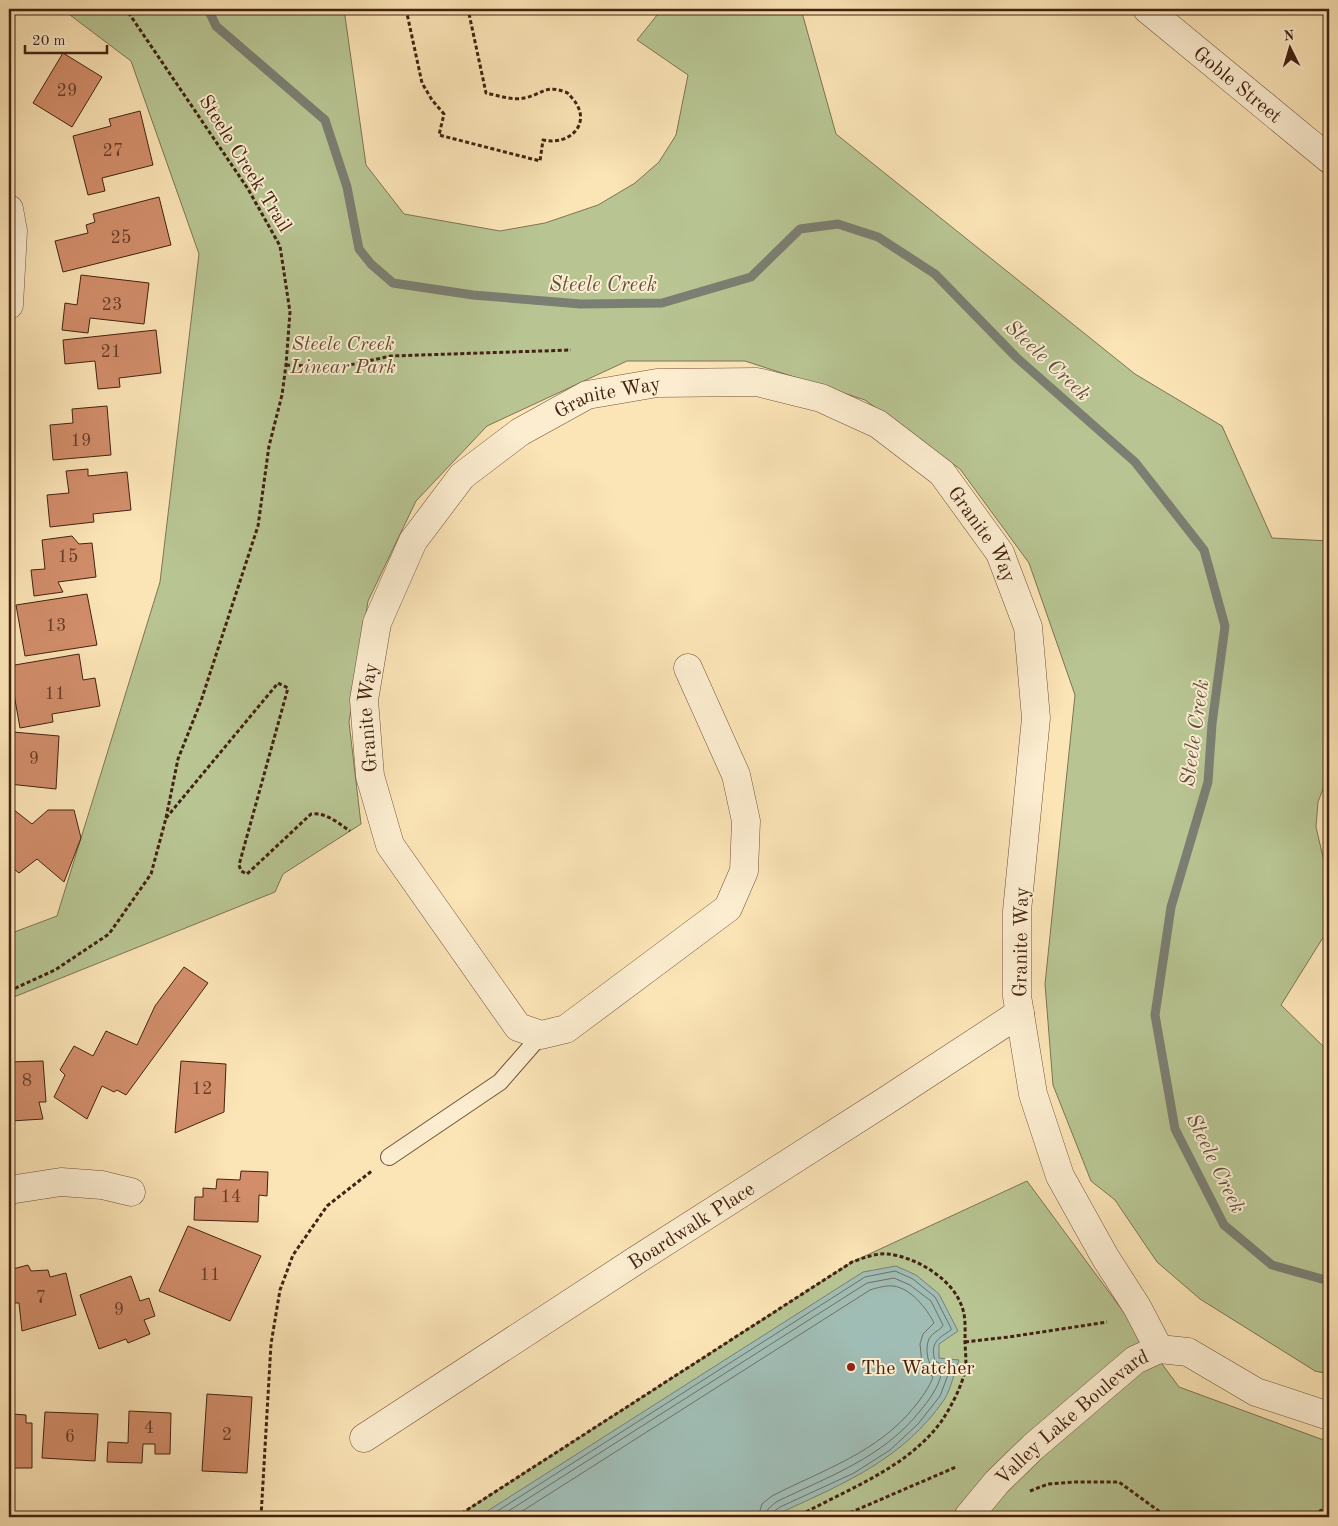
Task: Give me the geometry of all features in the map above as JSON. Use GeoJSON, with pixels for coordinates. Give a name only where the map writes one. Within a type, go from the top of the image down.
{"type":"FeatureCollection","features":[{"type":"Feature","properties":{"kind":"street","name":"Goble Street"},"geometry":{"type":"LineString","coordinates":[[1147,9],[1329,159]]}},
{"type":"Feature","properties":{"kind":"street"},"geometry":{"type":"LineString","coordinates":[[9,209],[13,231],[9,305]]}},
{"type":"Feature","properties":{"kind":"street","name":"Granite Way"},"geometry":{"type":"LineString","coordinates":[[541,1035],[518,1027],[390,845],[370,776],[364,700],[377,623],[413,541],[462,476],[520,432],[587,395],[657,383],[757,382],[821,398],[878,424],[942,474],[1000,553],[1028,626],[1036,718],[1017,911],[1017,996],[1033,1094],[1060,1176],[1105,1257],[1137,1307],[1159,1349]]}},
{"type":"Feature","properties":{"kind":"street"},"geometry":{"type":"LineString","coordinates":[[541,1035],[566,1029],[728,908],[744,870],[746,822],[736,775],[688,668]]}},
{"type":"Feature","properties":{"kind":"street","name":"Boardwalk Place"},"geometry":{"type":"LineString","coordinates":[[364,1438],[635,1261],[1020,1014]]}},
{"type":"Feature","properties":{"kind":"street"},"geometry":{"type":"LineString","coordinates":[[9,1190],[61,1182],[102,1185],[131,1192]]}},
{"type":"Feature","properties":{"kind":"street","name":"Valley Lake Boulevard"},"geometry":{"type":"LineString","coordinates":[[968,1517],[997,1482],[1033,1447],[1135,1360],[1159,1349],[1188,1352],[1256,1392],[1329,1416]]}},
{"type":"Feature","properties":{"kind":"lane"},"geometry":{"type":"LineString","coordinates":[[389,1157],[500,1082],[541,1035]]}},
{"type":"Feature","properties":{"kind":"path","name":"Steele Creek Trail"},"geometry":{"type":"LineString","coordinates":[[9,991],[55,970],[109,934],[151,874],[166,818],[178,760],[201,701],[258,526],[269,446],[282,395],[286,365],[290,312],[280,246],[248,188],[126,9]]}},
{"type":"Feature","properties":{"kind":"path"},"geometry":{"type":"LineString","coordinates":[[406,9],[422,83],[432,100],[444,114],[439,135],[540,161],[544,140],[552,142],[565,140],[574,134],[580,121],[576,103],[567,92],[554,88],[544,89],[524,98],[512,98],[486,93],[468,9]]}},
{"type":"Feature","properties":{"kind":"path"},"geometry":{"type":"LineString","coordinates":[[434,9],[435,11],[445,9]]}},
{"type":"Feature","properties":{"kind":"path"},"geometry":{"type":"LineString","coordinates":[[286,365],[340,367],[391,356],[571,350]]}},
{"type":"Feature","properties":{"kind":"path"},"geometry":{"type":"LineString","coordinates":[[166,818],[278,683],[288,688],[239,865],[241,871],[247,874],[311,814],[319,813],[326,815],[350,831]]}},
{"type":"Feature","properties":{"kind":"path"},"geometry":{"type":"LineString","coordinates":[[261,1517],[271,1344],[280,1290],[293,1255],[327,1206],[389,1157]]}},
{"type":"Feature","properties":{"kind":"path"},"geometry":{"type":"LineString","coordinates":[[456,1517],[852,1262],[873,1255],[888,1254],[921,1263],[938,1275],[952,1290],[962,1306],[965,1325],[965,1370],[959,1390],[942,1420],[927,1439],[893,1467],[797,1517]]}},
{"type":"Feature","properties":{"kind":"path"},"geometry":{"type":"LineString","coordinates":[[965,1342],[1009,1338],[1106,1322]]}},
{"type":"Feature","properties":{"kind":"path"},"geometry":{"type":"LineString","coordinates":[[831,1517],[847,1514],[956,1467]]}},
{"type":"Feature","properties":{"kind":"path"},"geometry":{"type":"LineString","coordinates":[[1028,1492],[1048,1484],[1119,1482],[1167,1517]]}},
{"type":"Feature","properties":{"kind":"path"},"geometry":{"type":"LineString","coordinates":[[1307,1517],[1329,1507]]}},
{"type":"Feature","properties":{"kind":"green space","name":"Steele Creek Linear Park"},"geometry":{"type":"Polygon","coordinates":[[[62,9],[344,9],[366,165],[404,214],[500,231],[545,223],[598,205],[635,183],[659,162],[676,135],[688,75],[637,40],[662,9],[801,9],[836,134],[1135,374],[1222,426],[1272,538],[1329,541],[1329,773],[1318,802],[1316,827],[1326,870],[1329,874],[1329,928],[1281,1005],[1329,1052],[1329,1374],[1315,1371],[1200,1299],[1157,1262],[1115,1200],[1091,1181],[1053,1085],[1045,984],[1075,695],[1029,563],[960,469],[865,400],[745,361],[627,361],[487,426],[416,501],[368,601],[349,722],[361,824],[283,874],[275,892],[9,999],[9,934],[57,916],[160,582],[199,254],[131,61],[62,9]]]}},
{"type":"Feature","properties":{"kind":"green space"},"geometry":{"type":"Polygon","coordinates":[[[1027,1181],[1179,1387],[1329,1442],[1329,1517],[456,1517],[852,1262],[1027,1181]]]}},
{"type":"Feature","properties":{"kind":"water"},"geometry":{"type":"Polygon","coordinates":[[[896,1266],[916,1275],[939,1294],[958,1331],[939,1344],[939,1358],[959,1360],[951,1386],[944,1400],[928,1421],[891,1454],[871,1467],[828,1491],[774,1517],[478,1517],[863,1272],[896,1266]]]}},
{"type":"Feature","properties":{"kind":"building"},"geometry":{"type":"Polygon","coordinates":[[[63,53],[102,77],[72,127],[33,103],[63,53]]]}},
{"type":"Feature","properties":{"kind":"building"},"geometry":{"type":"Polygon","coordinates":[[[140,111],[153,165],[102,178],[105,191],[88,195],[73,136],[111,126],[109,119],[140,111]]]}},
{"type":"Feature","properties":{"kind":"building"},"geometry":{"type":"Polygon","coordinates":[[[159,197],[171,245],[63,272],[55,241],[88,233],[86,225],[95,222],[93,214],[159,197]]]}},
{"type":"Feature","properties":{"kind":"building"},"geometry":{"type":"Polygon","coordinates":[[[81,275],[149,283],[144,324],[90,318],[88,333],[62,330],[65,303],[77,305],[81,275]]]}},
{"type":"Feature","properties":{"kind":"building"},"geometry":{"type":"Polygon","coordinates":[[[156,330],[161,373],[119,378],[120,387],[98,389],[95,361],[65,364],[63,340],[156,330]]]}},
{"type":"Feature","properties":{"kind":"building"},"geometry":{"type":"Polygon","coordinates":[[[107,406],[111,455],[53,460],[50,425],[73,423],[72,409],[107,406]]]}},
{"type":"Feature","properties":{"kind":"building"},"geometry":{"type":"Polygon","coordinates":[[[88,469],[88,476],[127,472],[131,510],[93,514],[94,522],[50,527],[47,495],[69,493],[66,471],[88,469]]]}},
{"type":"Feature","properties":{"kind":"building"},"geometry":{"type":"Polygon","coordinates":[[[72,536],[79,544],[92,543],[96,577],[58,582],[63,592],[34,596],[31,570],[45,569],[42,540],[72,536]]]}},
{"type":"Feature","properties":{"kind":"building"},"geometry":{"type":"Polygon","coordinates":[[[87,594],[97,645],[25,656],[16,605],[87,594]]]}},
{"type":"Feature","properties":{"kind":"building"},"geometry":{"type":"Polygon","coordinates":[[[79,654],[83,680],[95,678],[100,706],[52,714],[53,722],[20,728],[9,666],[79,654]]]}},
{"type":"Feature","properties":{"kind":"building"},"geometry":{"type":"Polygon","coordinates":[[[13,732],[59,736],[56,789],[9,784],[13,732]]]}},
{"type":"Feature","properties":{"kind":"building"},"geometry":{"type":"Polygon","coordinates":[[[9,806],[32,824],[48,810],[74,810],[81,838],[64,882],[37,859],[19,873],[9,865],[9,806]]]}},
{"type":"Feature","properties":{"kind":"building"},"geometry":{"type":"Polygon","coordinates":[[[184,967],[208,983],[126,1095],[117,1090],[114,1092],[102,1086],[87,1119],[54,1097],[65,1075],[60,1070],[74,1046],[93,1056],[106,1031],[137,1045],[155,1006],[184,967]]]}},
{"type":"Feature","properties":{"kind":"building"},"geometry":{"type":"Polygon","coordinates":[[[43,1061],[46,1102],[39,1102],[43,1119],[11,1121],[9,1062],[43,1061]]]}},
{"type":"Feature","properties":{"kind":"building"},"geometry":{"type":"Polygon","coordinates":[[[181,1061],[226,1064],[224,1112],[175,1133],[181,1061]]]}},
{"type":"Feature","properties":{"kind":"building"},"geometry":{"type":"Polygon","coordinates":[[[241,1171],[268,1172],[267,1196],[259,1195],[258,1222],[194,1220],[195,1197],[203,1197],[203,1188],[216,1189],[217,1179],[240,1180],[241,1171]]]}},
{"type":"Feature","properties":{"kind":"building"},"geometry":{"type":"Polygon","coordinates":[[[188,1226],[261,1256],[230,1321],[159,1291],[188,1226]]]}},
{"type":"Feature","properties":{"kind":"building"},"geometry":{"type":"Polygon","coordinates":[[[28,1265],[31,1271],[48,1270],[50,1277],[66,1273],[76,1315],[22,1331],[19,1303],[11,1303],[9,1270],[28,1265]]]}},
{"type":"Feature","properties":{"kind":"building"},"geometry":{"type":"Polygon","coordinates":[[[131,1276],[140,1301],[149,1298],[155,1316],[144,1320],[150,1334],[128,1343],[126,1339],[99,1349],[80,1295],[131,1276]]]}},
{"type":"Feature","properties":{"kind":"building"},"geometry":{"type":"Polygon","coordinates":[[[207,1394],[252,1397],[247,1473],[202,1471],[207,1394]]]}},
{"type":"Feature","properties":{"kind":"building"},"geometry":{"type":"Polygon","coordinates":[[[9,1409],[13,1409],[13,1414],[26,1415],[26,1423],[32,1423],[32,1468],[9,1468],[9,1409]]]}},
{"type":"Feature","properties":{"kind":"building"},"geometry":{"type":"Polygon","coordinates":[[[129,1411],[171,1413],[170,1454],[155,1454],[155,1444],[143,1444],[142,1463],[107,1462],[108,1442],[128,1443],[129,1411]]]}},
{"type":"Feature","properties":{"kind":"building"},"geometry":{"type":"Polygon","coordinates":[[[45,1412],[98,1414],[95,1461],[42,1458],[45,1412]]]}},
{"type":"Feature","properties":{"kind":"waterway","name":"Steele Creek"},"geometry":{"type":"LineString","coordinates":[[208,9],[216,26],[325,120],[347,187],[359,249],[371,264],[393,283],[473,295],[581,304],[662,303],[751,277],[800,229],[838,224],[878,237],[935,274],[1016,357],[1135,462],[1204,550],[1225,626],[1212,724],[1208,782],[1171,907],[1155,1015],[1175,1129],[1224,1225],[1272,1265],[1329,1281]]}},
{"type":"Feature","properties":{"kind":"place","name":"The Watcher"},"geometry":{"type":"Point","coordinates":[851,1367]}}]}
